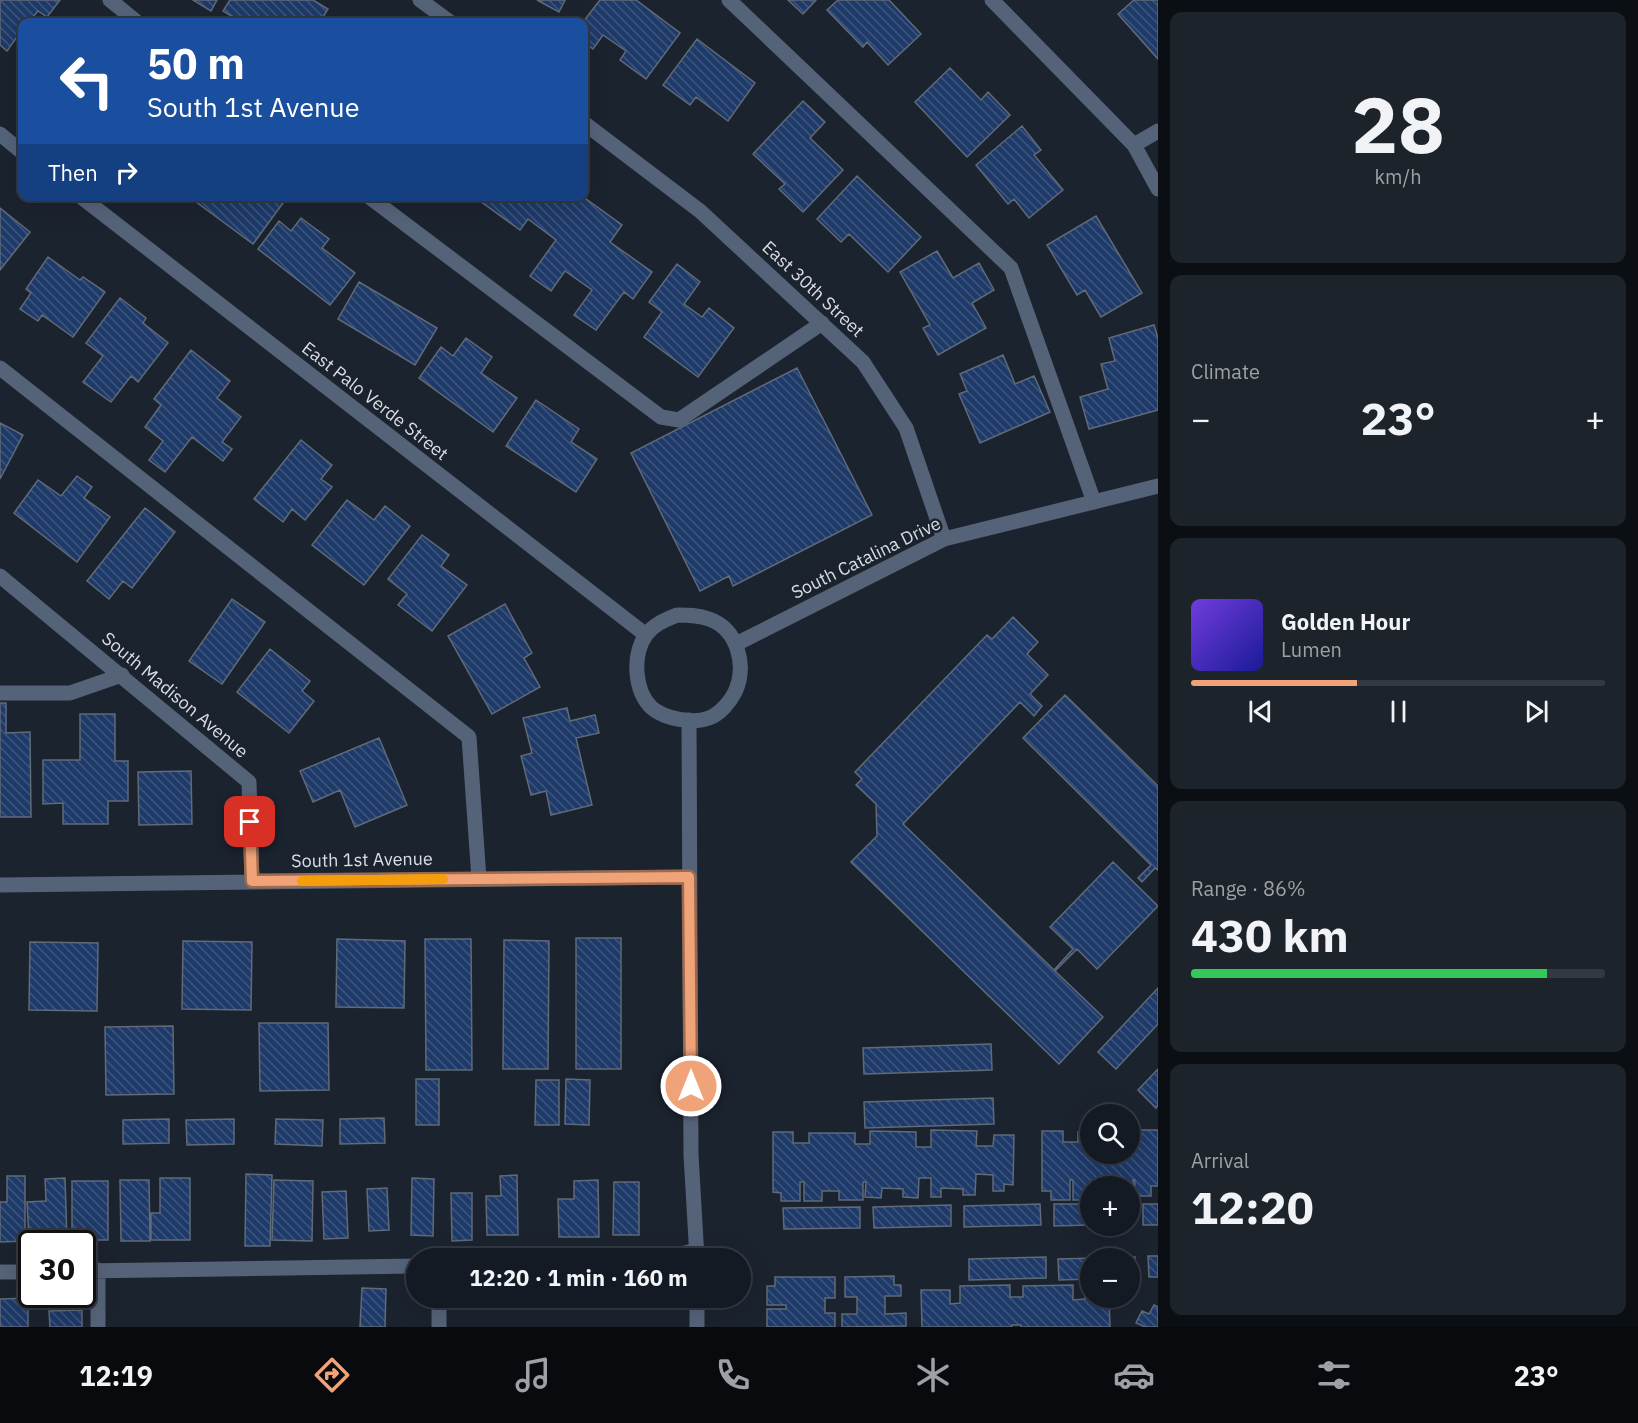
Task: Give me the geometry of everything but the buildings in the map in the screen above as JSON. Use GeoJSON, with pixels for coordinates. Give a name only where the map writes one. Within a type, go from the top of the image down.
{"type":"FeatureCollection","features":[{"type":"Feature","properties":{"kind":"street"},"geometry":{"type":"LineString","coordinates":[[110,0],[132,18]]}},
{"type":"Feature","properties":{"kind":"street"},"geometry":{"type":"LineString","coordinates":[[420,0],[445,18]]}},
{"type":"Feature","properties":{"kind":"street"},"geometry":{"type":"LineString","coordinates":[[729,0],[1011,268],[1094,502]]}},
{"type":"Feature","properties":{"kind":"street"},"geometry":{"type":"LineString","coordinates":[[992,0],[1134,145],[1158,189]]}},
{"type":"Feature","properties":{"kind":"street","name":"East 30th Street"},"geometry":{"type":"LineString","coordinates":[[588,126],[699,211],[863,362],[906,428],[944,538]]}},
{"type":"Feature","properties":{"kind":"street"},"geometry":{"type":"LineString","coordinates":[[1134,145],[1158,131]]}},
{"type":"Feature","properties":{"kind":"street"},"geometry":{"type":"LineString","coordinates":[[0,134],[18,149]]}},
{"type":"Feature","properties":{"kind":"street","name":"East Palo Verde Street"},"geometry":{"type":"LineString","coordinates":[[86,201],[646,635]]}},
{"type":"Feature","properties":{"kind":"street"},"geometry":{"type":"LineString","coordinates":[[375,201],[661,417],[679,420],[822,323]]}},
{"type":"Feature","properties":{"kind":"street"},"geometry":{"type":"LineString","coordinates":[[0,368],[469,737],[478,879]]}},
{"type":"Feature","properties":{"kind":"street","name":"South Catalina Drive"},"geometry":{"type":"LineString","coordinates":[[736,644],[944,538],[1158,486]]}},
{"type":"Feature","properties":{"kind":"street","name":"South Madison Avenue"},"geometry":{"type":"LineString","coordinates":[[0,576],[249,782],[252,881]]}},
{"type":"Feature","properties":{"kind":"street"},"geometry":{"type":"LineString","coordinates":[[677,615],[695,615],[711,620],[726,630],[736,644],[740,659],[740,675],[734,693],[724,708],[709,718],[689,720],[672,718],[652,708],[643,695],[638,680],[640,649],[646,635],[662,621],[677,615]]}},
{"type":"Feature","properties":{"kind":"street"},"geometry":{"type":"LineString","coordinates":[[0,693],[70,693],[122,675]]}},
{"type":"Feature","properties":{"kind":"street"},"geometry":{"type":"LineString","coordinates":[[689,720],[691,1155],[697,1248]]}},
{"type":"Feature","properties":{"kind":"street","name":"South 1st Avenue"},"geometry":{"type":"LineString","coordinates":[[0,885],[689,877]]}},
{"type":"Feature","properties":{"kind":"street"},"geometry":{"type":"LineString","coordinates":[[96,1270],[406,1266]]}},
{"type":"Feature","properties":{"kind":"street"},"geometry":{"type":"LineString","coordinates":[[0,1272],[18,1272]]}},
{"type":"Feature","properties":{"kind":"street"},"geometry":{"type":"LineString","coordinates":[[95,1308],[98,1327]]}},
{"type":"Feature","properties":{"kind":"street"},"geometry":{"type":"LineString","coordinates":[[439,1308],[439,1327]]}},
{"type":"Feature","properties":{"kind":"street"},"geometry":{"type":"LineString","coordinates":[[697,1308],[697,1327]]}},
{"type":"Feature","properties":{"kind":"slow traffic"},"geometry":{"type":"LineString","coordinates":[[302,881],[443,879]]}},
{"type":"Feature","properties":{"kind":"route"},"geometry":{"type":"LineString","coordinates":[[250,822],[252,881],[689,877],[691,1086]]}}]}
